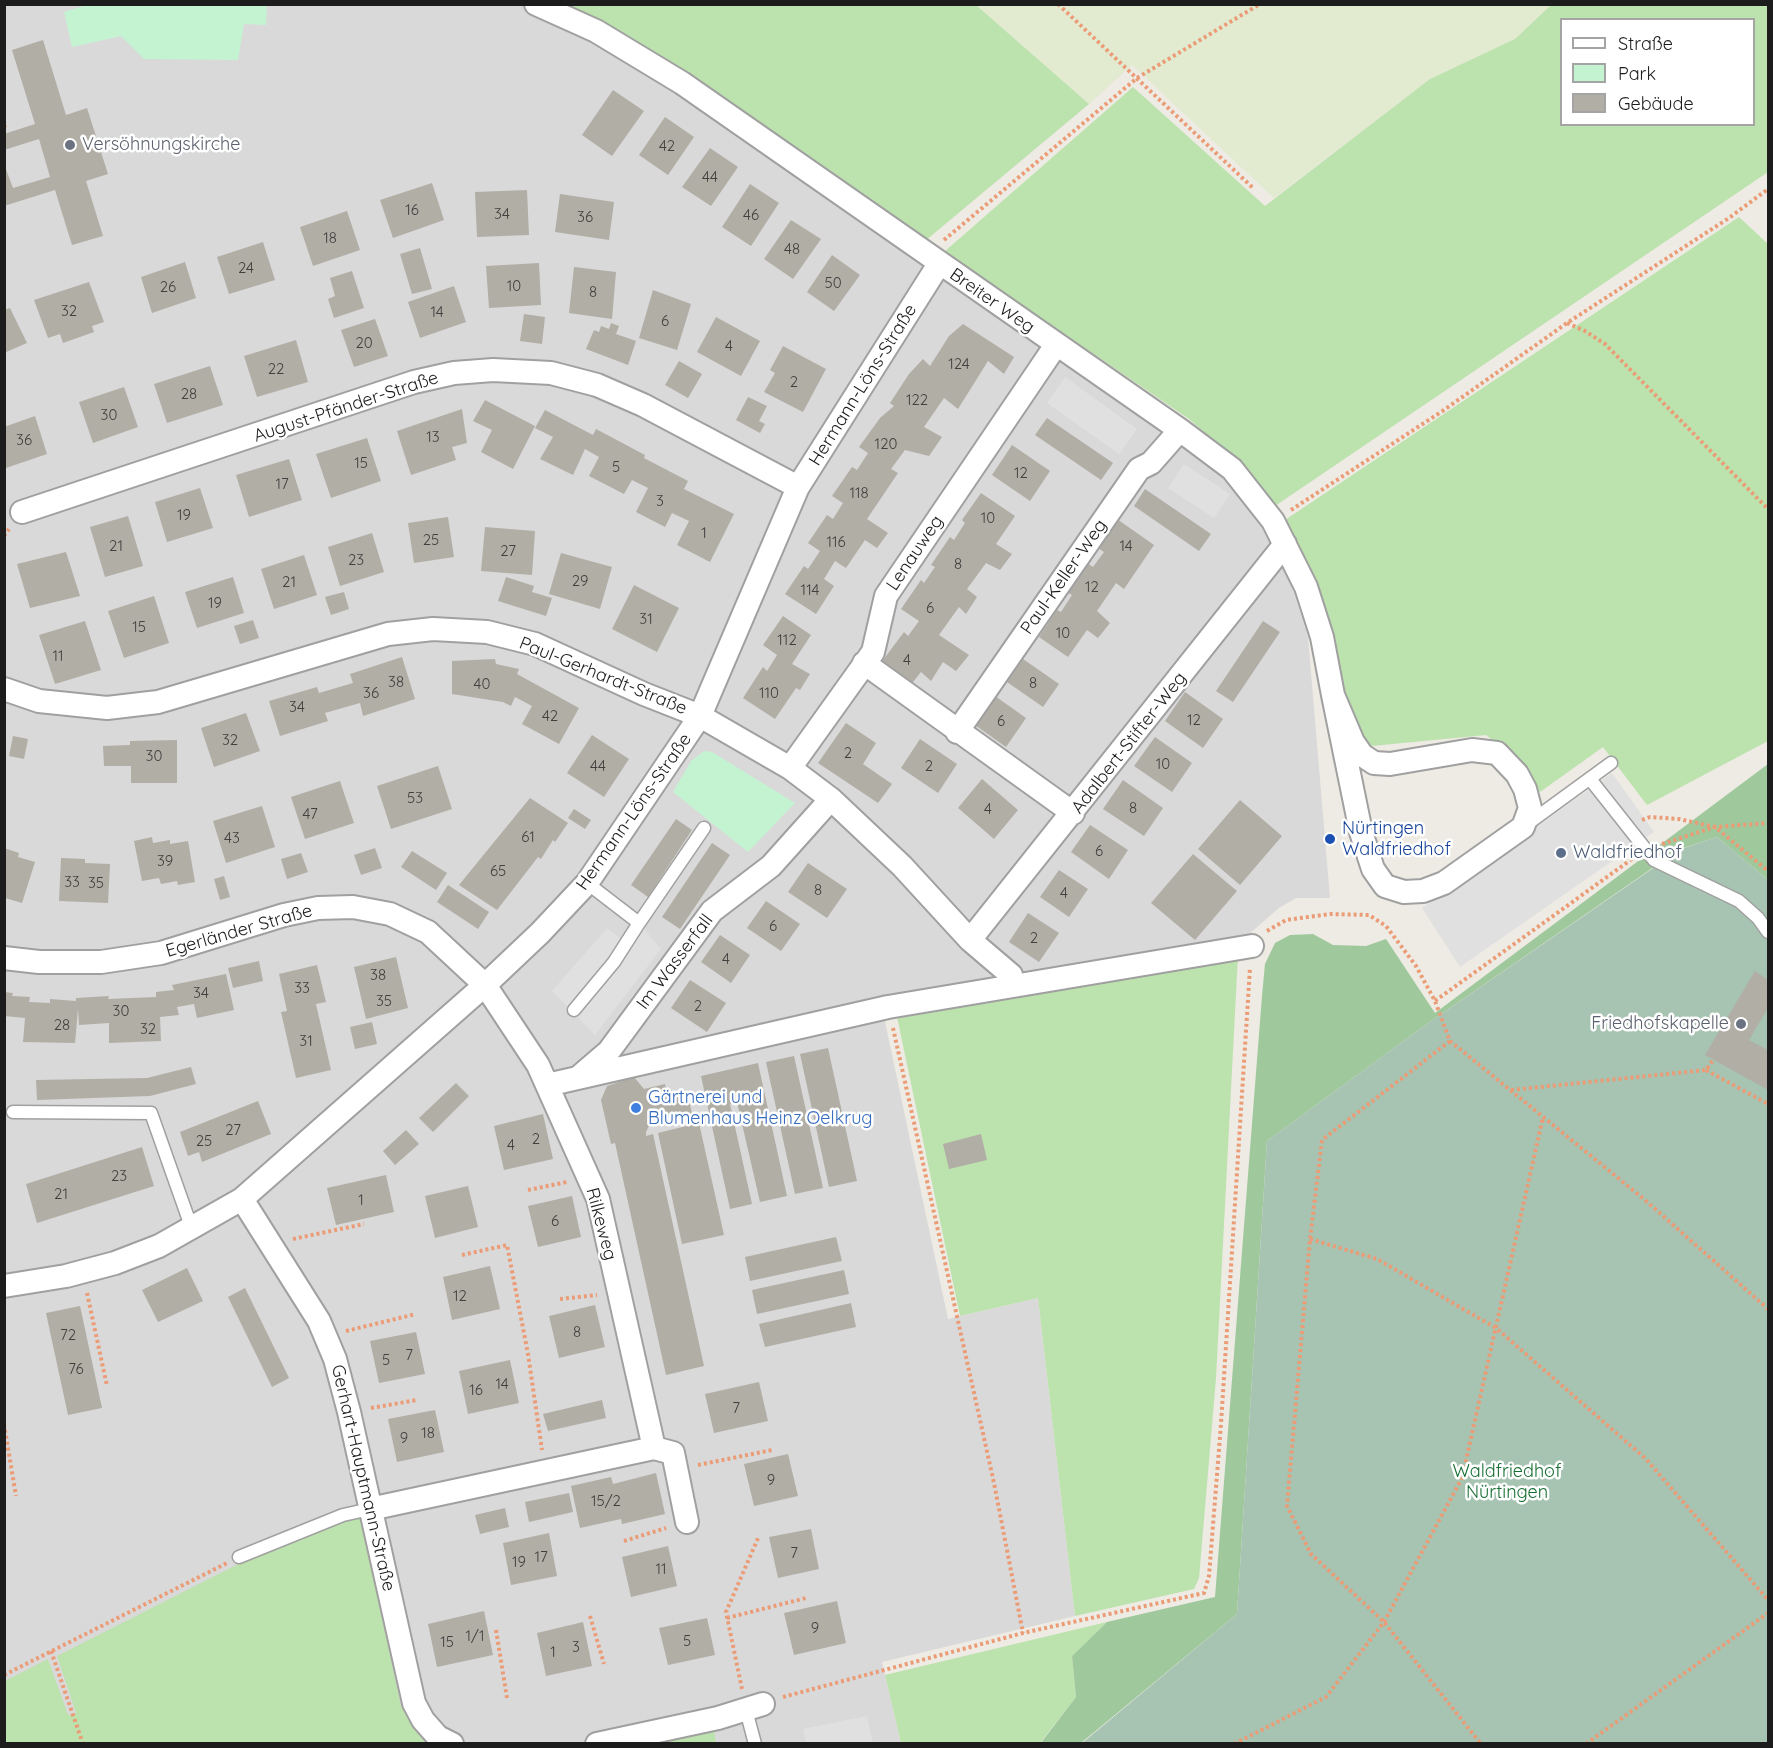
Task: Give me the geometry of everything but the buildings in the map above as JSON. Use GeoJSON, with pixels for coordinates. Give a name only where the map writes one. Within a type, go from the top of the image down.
{"type":"FeatureCollection","features":[{"type":"Feature","properties":{"kind":"street","name":"Breiter Weg"},"geometry":{"type":"LineString","coordinates":[[536,4],[596,31],[682,83],[1180,430],[1232,469],[1273,521],[1306,587],[1315,613],[1361,832],[1374,869],[1385,886],[1404,892],[1423,891],[1444,884],[1522,827],[1530,808],[1525,789],[1517,774],[1497,753],[1472,750],[1390,764],[1374,763],[1362,755],[1353,741],[1333,695]]}},
{"type":"Feature","properties":{"kind":"street","name":"Hermann-Löns-Straße"},"geometry":{"type":"LineString","coordinates":[[4,1286],[115,1263],[192,1229],[242,1199],[485,986],[587,883],[700,716],[798,487],[935,261]]}},
{"type":"Feature","properties":{"kind":"street","name":"Lenauweg"},"geometry":{"type":"LineString","coordinates":[[790,768],[873,652],[886,596],[1056,345]]}},
{"type":"Feature","properties":{"kind":"street","name":"August-Pfänder-Straße"},"geometry":{"type":"LineString","coordinates":[[22,512],[414,382],[454,373],[493,370],[551,374],[597,385],[643,405],[798,487]]}},
{"type":"Feature","properties":{"kind":"street","name":"Paul-Keller-Weg"},"geometry":{"type":"LineString","coordinates":[[957,732],[1139,469],[1151,463],[1180,430]]}},
{"type":"Feature","properties":{"kind":"street","name":"Adalbert-Stifter-Weg"},"geometry":{"type":"LineString","coordinates":[[970,940],[1286,544]]}},
{"type":"Feature","properties":{"kind":"street","name":"Paul-Gerhardt-Straße"},"geometry":{"type":"LineString","coordinates":[[4,689],[39,701],[107,708],[158,702],[388,634],[433,629],[487,632],[535,644],[644,694],[700,716],[790,768],[831,799],[902,866],[970,940],[1011,975]]}},
{"type":"Feature","properties":{"kind":"street"},"geometry":{"type":"LineString","coordinates":[[864,663],[957,732],[1073,813]]}},
{"type":"Feature","properties":{"kind":"street","name":"Im Wasserfall"},"geometry":{"type":"LineString","coordinates":[[575,1078],[591,1068],[609,1051],[711,911],[771,866],[831,799]]}},
{"type":"Feature","properties":{"kind":"street","name":"Egerländer Straße"},"geometry":{"type":"LineString","coordinates":[[4,958],[39,962],[101,962],[161,953],[284,915],[318,908],[353,907],[390,914],[429,932],[485,986]]}},
{"type":"Feature","properties":{"kind":"street"},"geometry":{"type":"LineString","coordinates":[[547,1085],[888,1007],[1251,946]]}},
{"type":"Feature","properties":{"kind":"street","name":"Rilkeweg"},"geometry":{"type":"LineString","coordinates":[[485,986],[538,1065],[598,1199],[654,1448]]}},
{"type":"Feature","properties":{"kind":"street","name":"Gerhart-Hauptmann-Straße"},"geometry":{"type":"LineString","coordinates":[[242,1199],[272,1243],[319,1321],[335,1359],[414,1703],[423,1720],[445,1740]]}},
{"type":"Feature","properties":{"kind":"street"},"geometry":{"type":"LineString","coordinates":[[370,1509],[654,1448],[673,1453],[687,1522]]}},
{"type":"Feature","properties":{"kind":"street"},"geometry":{"type":"LineString","coordinates":[[597,1743],[755,1707]]}},
{"type":"Feature","properties":{"kind":"lane"},"geometry":{"type":"LineString","coordinates":[[1522,827],[1611,763]]}},
{"type":"Feature","properties":{"kind":"lane"},"geometry":{"type":"LineString","coordinates":[[1590,778],[1659,864],[1701,880],[1739,901],[1758,918],[1768,932]]}},
{"type":"Feature","properties":{"kind":"lane"},"geometry":{"type":"LineString","coordinates":[[574,1010],[614,962],[704,828]]}},
{"type":"Feature","properties":{"kind":"lane"},"geometry":{"type":"LineString","coordinates":[[587,883],[639,923]]}},
{"type":"Feature","properties":{"kind":"lane"},"geometry":{"type":"LineString","coordinates":[[13,1112],[151,1113],[192,1229]]}},
{"type":"Feature","properties":{"kind":"lane"},"geometry":{"type":"LineString","coordinates":[[239,1557],[342,1515],[370,1509]]}},
{"type":"Feature","properties":{"kind":"lane"},"geometry":{"type":"LineString","coordinates":[[755,1707],[755,1743]]}},
{"type":"Feature","properties":{"kind":"path"},"geometry":{"type":"LineString","coordinates":[[1058,4],[1253,188]]}},
{"type":"Feature","properties":{"kind":"path"},"geometry":{"type":"LineString","coordinates":[[935,261],[945,238],[1137,78],[1260,4]]}},
{"type":"Feature","properties":{"kind":"path"},"geometry":{"type":"LineString","coordinates":[[1273,521],[1444,410],[1567,323],[1729,218],[1768,189]]}},
{"type":"Feature","properties":{"kind":"path"},"geometry":{"type":"LineString","coordinates":[[1567,323],[1586,331],[1605,344],[1768,509]]}},
{"type":"Feature","properties":{"kind":"path"},"geometry":{"type":"LineString","coordinates":[[1629,828],[1650,817],[1679,819],[1715,826],[1768,823]]}},
{"type":"Feature","properties":{"kind":"path"},"geometry":{"type":"LineString","coordinates":[[1435,1001],[1646,849],[1715,826]]}},
{"type":"Feature","properties":{"kind":"path"},"geometry":{"type":"LineString","coordinates":[[1715,826],[1768,871]]}},
{"type":"Feature","properties":{"kind":"path"},"geometry":{"type":"LineString","coordinates":[[759,1536],[726,1612],[755,1707],[829,1683],[1023,1633],[1204,1593],[1209,1576],[1221,1424],[1251,946],[1266,932],[1286,920],[1330,914],[1368,915],[1386,926],[1401,942],[1435,1001],[1450,1041],[1645,1200],[1768,1309]]}},
{"type":"Feature","properties":{"kind":"path"},"geometry":{"type":"LineString","coordinates":[[888,1007],[993,1483],[1023,1633]]}},
{"type":"Feature","properties":{"kind":"path"},"geometry":{"type":"LineString","coordinates":[[1450,1041],[1322,1140],[1310,1239],[1287,1506],[1311,1554],[1384,1622],[1481,1743]]}},
{"type":"Feature","properties":{"kind":"path"},"geometry":{"type":"LineString","coordinates":[[1706,1070],[1713,1059]]}},
{"type":"Feature","properties":{"kind":"path"},"geometry":{"type":"LineString","coordinates":[[1511,1090],[1706,1070],[1768,1104]]}},
{"type":"Feature","properties":{"kind":"path"},"geometry":{"type":"LineString","coordinates":[[1234,1743],[1326,1696],[1384,1622],[1462,1478],[1543,1118]]}},
{"type":"Feature","properties":{"kind":"path"},"geometry":{"type":"LineString","coordinates":[[528,1190],[588,1177]]}},
{"type":"Feature","properties":{"kind":"path"},"geometry":{"type":"LineString","coordinates":[[272,1243],[364,1224]]}},
{"type":"Feature","properties":{"kind":"path"},"geometry":{"type":"LineString","coordinates":[[1310,1239],[1377,1259],[1496,1328],[1646,1459],[1768,1599]]}},
{"type":"Feature","properties":{"kind":"path"},"geometry":{"type":"LineString","coordinates":[[462,1256],[507,1245],[528,1354],[546,1471]]}},
{"type":"Feature","properties":{"kind":"path"},"geometry":{"type":"LineString","coordinates":[[83,1271],[107,1386]]}},
{"type":"Feature","properties":{"kind":"path"},"geometry":{"type":"LineString","coordinates":[[560,1299],[619,1292]]}},
{"type":"Feature","properties":{"kind":"path"},"geometry":{"type":"LineString","coordinates":[[325,1337],[416,1314]]}},
{"type":"Feature","properties":{"kind":"path"},"geometry":{"type":"LineString","coordinates":[[349,1412],[417,1400]]}},
{"type":"Feature","properties":{"kind":"path"},"geometry":{"type":"LineString","coordinates":[[4,1424],[16,1496]]}},
{"type":"Feature","properties":{"kind":"path"},"geometry":{"type":"LineString","coordinates":[[676,1470],[772,1450]]}},
{"type":"Feature","properties":{"kind":"path"},"geometry":{"type":"LineString","coordinates":[[624,1540],[687,1522]]}},
{"type":"Feature","properties":{"kind":"path"},"geometry":{"type":"LineString","coordinates":[[4,1674],[239,1557]]}},
{"type":"Feature","properties":{"kind":"path"},"geometry":{"type":"LineString","coordinates":[[727,1618],[806,1598]]}},
{"type":"Feature","properties":{"kind":"path"},"geometry":{"type":"LineString","coordinates":[[1586,1743],[1768,1613]]}},
{"type":"Feature","properties":{"kind":"path"},"geometry":{"type":"LineString","coordinates":[[591,1616],[604,1664]]}},
{"type":"Feature","properties":{"kind":"path"},"geometry":{"type":"LineString","coordinates":[[496,1630],[507,1698]]}},
{"type":"Feature","properties":{"kind":"path"},"geometry":{"type":"LineString","coordinates":[[51,1651],[83,1743]]}},
{"type":"Feature","properties":{"kind":"shaded area"},"geometry":{"type":"Polygon","coordinates":[[[5,5],[586,5],[1223,474],[1259,523],[1287,572],[1308,637],[1330,898],[1296,898],[1279,908],[1248,935],[880,998],[948,1319],[1038,1298],[1075,1616],[882,1662],[901,1743],[716,1743],[714,1729],[643,1744],[5,1744],[5,5]]]}},
{"type":"Feature","properties":{"kind":"shaded area"},"geometry":{"type":"Polygon","coordinates":[[[1065,377],[1137,429],[1119,454],[1047,403],[1065,377]]]}},
{"type":"Feature","properties":{"kind":"shaded area"},"geometry":{"type":"Polygon","coordinates":[[[1184,464],[1230,494],[1214,518],[1168,488],[1184,464]]]}},
{"type":"Feature","properties":{"kind":"shaded area","name":"Waldfriedhof"},"geometry":{"type":"Polygon","coordinates":[[[1612,773],[1654,832],[1460,967],[1422,908],[1612,773]]]}},
{"type":"Feature","properties":{"kind":"shaded area"},"geometry":{"type":"Polygon","coordinates":[[[639,923],[661,949],[595,1035],[552,991],[607,928],[621,939],[639,923]]]}},
{"type":"Feature","properties":{"kind":"shaded area"},"geometry":{"type":"Polygon","coordinates":[[[867,1716],[873,1743],[806,1743],[803,1729],[867,1716]]]}},
{"type":"Feature","properties":{"kind":"green space"},"geometry":{"type":"Polygon","coordinates":[[[90,4],[267,5],[266,25],[244,24],[238,60],[144,59],[121,36],[72,47],[64,12],[90,4]]]}},
{"type":"Feature","properties":{"kind":"green space"},"geometry":{"type":"Polygon","coordinates":[[[567,5],[976,5],[1089,104],[925,241],[567,5]]]}},
{"type":"Feature","properties":{"kind":"green space"},"geometry":{"type":"Polygon","coordinates":[[[976,5],[1551,5],[1515,39],[1430,79],[1274,198],[1132,65],[1089,104],[976,5]]]}},
{"type":"Feature","properties":{"kind":"green space"},"geometry":{"type":"Polygon","coordinates":[[[1551,5],[1768,5],[1768,172],[1272,508],[1239,463],[1189,419],[944,252],[1133,87],[1265,206],[1430,79],[1515,39],[1551,5]]]}},
{"type":"Feature","properties":{"kind":"green space"},"geometry":{"type":"Polygon","coordinates":[[[1739,217],[1768,244],[1768,741],[1647,805],[1603,747],[1540,792],[1510,753],[1486,735],[1372,746],[1355,729],[1309,567],[1285,520],[1739,217]]]}},
{"type":"Feature","properties":{"kind":"green space"},"geometry":{"type":"Polygon","coordinates":[[[704,751],[712,752],[795,803],[748,852],[673,792],[691,761],[704,751]]]}},
{"type":"Feature","properties":{"kind":"green space"},"geometry":{"type":"Polygon","coordinates":[[[1768,764],[1768,880],[1717,837],[1680,849],[1424,1026],[1267,1141],[1237,1614],[1081,1743],[1040,1744],[1076,1697],[1072,1656],[1107,1622],[1215,1597],[1262,996],[1265,964],[1275,943],[1290,935],[1313,934],[1333,945],[1366,946],[1386,939],[1435,1013],[1768,764]]]}},
{"type":"Feature","properties":{"kind":"green space","name":"Waldfriedhof Nürtingen"},"geometry":{"type":"Polygon","coordinates":[[[1717,837],[1768,880],[1768,1743],[1081,1744],[1237,1614],[1267,1141],[1424,1026],[1681,849],[1717,837]]]}},
{"type":"Feature","properties":{"kind":"green space"},"geometry":{"type":"Polygon","coordinates":[[[1238,955],[1216,1378],[1199,1578],[1194,1589],[1075,1616],[1038,1298],[960,1316],[896,1012],[1238,955]]]}},
{"type":"Feature","properties":{"kind":"green space"},"geometry":{"type":"Polygon","coordinates":[[[360,1516],[401,1706],[426,1744],[5,1744],[5,1681],[48,1659],[68,1715],[76,1713],[57,1656],[264,1551],[360,1516]]]}},
{"type":"Feature","properties":{"kind":"green space"},"geometry":{"type":"Polygon","coordinates":[[[1107,1622],[1072,1656],[1076,1697],[1040,1743],[901,1743],[885,1675],[1107,1622]]]}},
{"type":"Feature","properties":{"kind":"green space"},"geometry":{"type":"Polygon","coordinates":[[[714,1728],[716,1743],[643,1744],[714,1728]]]}},
{"type":"Feature","properties":{"kind":"place","name":"Versöhnungskirche"},"geometry":{"type":"Point","coordinates":[70,145]}},
{"type":"Feature","properties":{"kind":"place","name":"Nürtingen Waldfriedhof"},"geometry":{"type":"Point","coordinates":[1330,839]}},
{"type":"Feature","properties":{"kind":"place","name":"Waldfriedhof"},"geometry":{"type":"Point","coordinates":[1561,853]}},
{"type":"Feature","properties":{"kind":"place","name":"Friedhofskapelle"},"geometry":{"type":"Point","coordinates":[1741,1024]}},
{"type":"Feature","properties":{"kind":"place","name":"Gärtnerei und Blumenhaus Heinz Oelkrug"},"geometry":{"type":"Point","coordinates":[636,1108]}}]}
